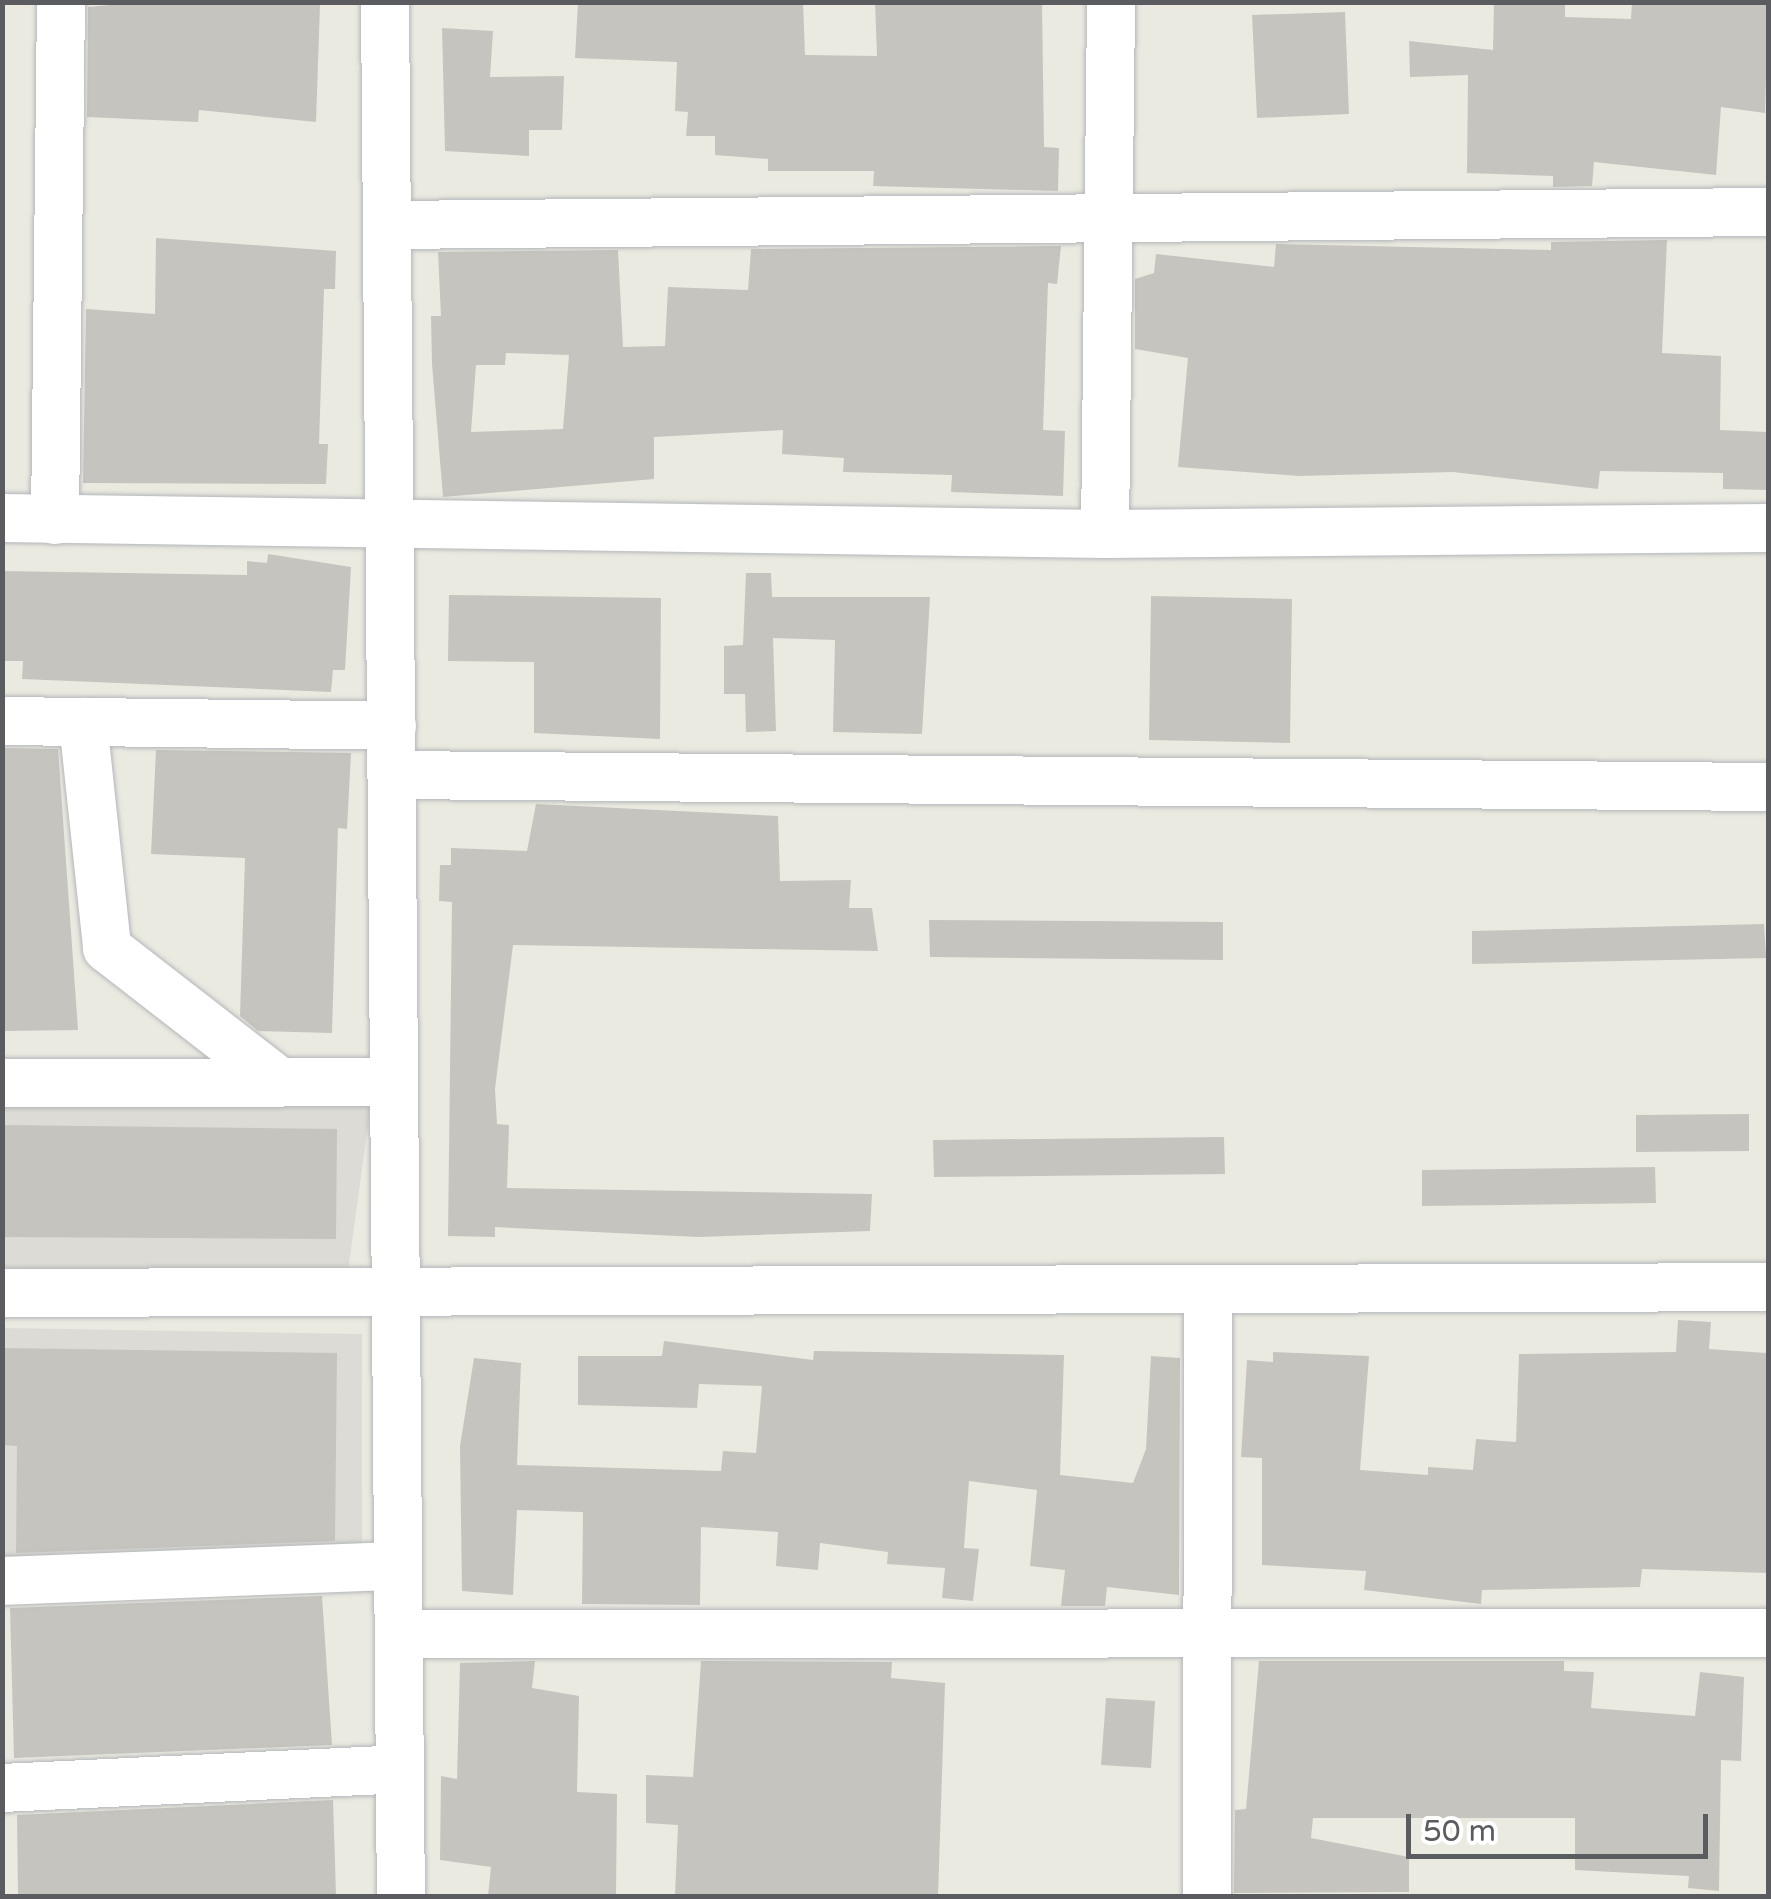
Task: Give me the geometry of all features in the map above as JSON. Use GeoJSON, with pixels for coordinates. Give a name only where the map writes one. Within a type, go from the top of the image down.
{"type":"FeatureCollection","features":[{"type":"Feature","properties":{"kind":"street"},"geometry":{"type":"LineString","coordinates":[[55,520],[61,2]]}},
{"type":"Feature","properties":{"kind":"street"},"geometry":{"type":"LineString","coordinates":[[385,2],[401,1896]]}},
{"type":"Feature","properties":{"kind":"street"},"geometry":{"type":"LineString","coordinates":[[1105,534],[1112,2]]}},
{"type":"Feature","properties":{"kind":"street"},"geometry":{"type":"LineString","coordinates":[[387,226],[1768,212]]}},
{"type":"Feature","properties":{"kind":"street"},"geometry":{"type":"LineString","coordinates":[[2,518],[390,529],[1105,534],[1768,528]]}},
{"type":"Feature","properties":{"kind":"street"},"geometry":{"type":"LineString","coordinates":[[2,721],[392,726]]}},
{"type":"Feature","properties":{"kind":"street"},"geometry":{"type":"LineString","coordinates":[[82,722],[107,948],[280,1082]]}},
{"type":"Feature","properties":{"kind":"street"},"geometry":{"type":"LineString","coordinates":[[392,775],[1768,787]]}},
{"type":"Feature","properties":{"kind":"street"},"geometry":{"type":"LineString","coordinates":[[2,1084],[394,1082]]}},
{"type":"Feature","properties":{"kind":"street"},"geometry":{"type":"LineString","coordinates":[[2,1293],[1208,1293],[1768,1288]]}},
{"type":"Feature","properties":{"kind":"street"},"geometry":{"type":"LineString","coordinates":[[1206,1896],[1208,1293]]}},
{"type":"Feature","properties":{"kind":"street"},"geometry":{"type":"LineString","coordinates":[[2,1581],[398,1566]]}},
{"type":"Feature","properties":{"kind":"street"},"geometry":{"type":"LineString","coordinates":[[399,1634],[1207,1638],[1768,1633]]}},
{"type":"Feature","properties":{"kind":"street"},"geometry":{"type":"LineString","coordinates":[[2,1788],[400,1769]]}},
{"type":"Feature","properties":{"kind":"shaded area"},"geometry":{"type":"Polygon","coordinates":[[[372,1097],[347,1278],[3,1268],[3,1104],[372,1097]]]}},
{"type":"Feature","properties":{"kind":"shaded area"},"geometry":{"type":"Polygon","coordinates":[[[2,1328],[362,1334],[362,1557],[3,1571],[2,1328]]]}},
{"type":"Feature","properties":{"kind":"building"},"geometry":{"type":"Polygon","coordinates":[[[142,2],[320,5],[316,122],[199,110],[198,122],[87,117],[88,7],[142,2]]]}},
{"type":"Feature","properties":{"kind":"building"},"geometry":{"type":"Polygon","coordinates":[[[578,2],[803,2],[805,55],[877,56],[875,2],[1042,2],[1044,147],[1059,148],[1058,191],[873,186],[874,171],[768,171],[768,159],[715,155],[715,136],[686,136],[688,112],[675,111],[677,62],[575,58],[578,2]]]}},
{"type":"Feature","properties":{"kind":"building"},"geometry":{"type":"Polygon","coordinates":[[[1494,2],[1565,2],[1565,17],[1631,19],[1632,2],[1768,2],[1765,113],[1721,107],[1716,175],[1594,162],[1592,186],[1553,187],[1553,176],[1467,173],[1468,75],[1410,77],[1409,41],[1493,50],[1494,2]]]}},
{"type":"Feature","properties":{"kind":"building"},"geometry":{"type":"Polygon","coordinates":[[[1345,12],[1349,114],[1257,118],[1252,15],[1345,12]]]}},
{"type":"Feature","properties":{"kind":"building"},"geometry":{"type":"Polygon","coordinates":[[[442,28],[493,31],[490,77],[564,76],[562,130],[529,130],[529,156],[445,151],[442,28]]]}},
{"type":"Feature","properties":{"kind":"building"},"geometry":{"type":"Polygon","coordinates":[[[156,238],[336,251],[335,289],[324,289],[319,444],[328,444],[326,484],[83,483],[86,309],[155,314],[156,238]]]}},
{"type":"Feature","properties":{"kind":"building"},"geometry":{"type":"Polygon","coordinates":[[[1667,240],[1662,353],[1721,356],[1720,430],[1768,432],[1768,490],[1723,489],[1723,473],[1600,471],[1598,489],[1453,472],[1299,476],[1178,467],[1188,358],[1135,349],[1135,279],[1154,273],[1156,254],[1274,267],[1276,244],[1551,250],[1551,242],[1667,240]]]}},
{"type":"Feature","properties":{"kind":"building"},"geometry":{"type":"Polygon","coordinates":[[[1061,246],[1057,284],[1048,283],[1043,430],[1065,431],[1063,496],[951,492],[952,475],[843,472],[844,458],[782,454],[783,430],[654,437],[654,479],[443,497],[431,316],[441,316],[438,252],[618,250],[623,347],[665,346],[668,287],[748,290],[751,249],[1061,246]],[[506,353],[505,365],[476,365],[471,432],[563,429],[569,355],[506,353]]]}},
{"type":"Feature","properties":{"kind":"building"},"geometry":{"type":"Polygon","coordinates":[[[268,554],[351,567],[345,670],[333,670],[331,692],[22,679],[23,661],[2,661],[2,571],[247,575],[247,561],[267,563],[268,554]]]}},
{"type":"Feature","properties":{"kind":"building"},"geometry":{"type":"Polygon","coordinates":[[[746,573],[771,573],[772,597],[930,597],[922,734],[833,732],[835,640],[773,638],[776,731],[746,732],[745,694],[724,694],[724,646],[743,645],[746,573]]]}},
{"type":"Feature","properties":{"kind":"building"},"geometry":{"type":"Polygon","coordinates":[[[449,595],[661,598],[660,739],[534,733],[534,662],[448,661],[449,595]]]}},
{"type":"Feature","properties":{"kind":"building"},"geometry":{"type":"Polygon","coordinates":[[[1151,596],[1292,599],[1290,743],[1149,740],[1151,596]]]}},
{"type":"Feature","properties":{"kind":"building"},"geometry":{"type":"Polygon","coordinates":[[[2,748],[58,749],[78,1030],[2,1031],[2,748]]]}},
{"type":"Feature","properties":{"kind":"building"},"geometry":{"type":"Polygon","coordinates":[[[156,750],[351,753],[347,829],[338,828],[332,1033],[258,1031],[240,1016],[245,858],[151,854],[156,750]]]}},
{"type":"Feature","properties":{"kind":"building"},"geometry":{"type":"Polygon","coordinates":[[[536,804],[778,816],[780,881],[851,880],[849,908],[872,908],[878,951],[513,945],[495,1089],[497,1124],[509,1125],[507,1188],[872,1194],[870,1231],[698,1237],[495,1227],[495,1237],[448,1236],[452,902],[439,901],[440,865],[451,865],[451,848],[527,851],[536,804]]]}},
{"type":"Feature","properties":{"kind":"building"},"geometry":{"type":"Polygon","coordinates":[[[929,920],[1223,922],[1223,960],[930,957],[929,920]]]}},
{"type":"Feature","properties":{"kind":"building"},"geometry":{"type":"Polygon","coordinates":[[[1764,924],[1766,958],[1472,964],[1472,931],[1764,924]]]}},
{"type":"Feature","properties":{"kind":"building"},"geometry":{"type":"Polygon","coordinates":[[[1749,1114],[1749,1151],[1636,1152],[1636,1115],[1749,1114]]]}},
{"type":"Feature","properties":{"kind":"building"},"geometry":{"type":"Polygon","coordinates":[[[2,1125],[337,1129],[336,1239],[2,1237],[2,1125]]]}},
{"type":"Feature","properties":{"kind":"building"},"geometry":{"type":"Polygon","coordinates":[[[1224,1137],[1225,1174],[934,1177],[933,1140],[1224,1137]]]}},
{"type":"Feature","properties":{"kind":"building"},"geometry":{"type":"Polygon","coordinates":[[[1655,1167],[1656,1203],[1422,1206],[1422,1170],[1655,1167]]]}},
{"type":"Feature","properties":{"kind":"building"},"geometry":{"type":"Polygon","coordinates":[[[1678,1320],[1711,1322],[1709,1349],[1766,1353],[1768,1573],[1642,1569],[1640,1587],[1482,1590],[1481,1604],[1364,1590],[1366,1571],[1262,1565],[1262,1458],[1241,1457],[1247,1360],[1273,1362],[1273,1352],[1369,1356],[1360,1470],[1428,1475],[1428,1467],[1473,1470],[1476,1439],[1516,1442],[1519,1354],[1676,1352],[1678,1320]]]}},
{"type":"Feature","properties":{"kind":"building"},"geometry":{"type":"Polygon","coordinates":[[[664,1341],[813,1360],[814,1351],[1064,1355],[1060,1475],[1133,1483],[1146,1449],[1151,1356],[1180,1358],[1179,1595],[1107,1587],[1105,1606],[1061,1606],[1065,1570],[1030,1566],[1037,1490],[969,1481],[964,1548],[979,1549],[973,1601],[942,1598],[945,1568],[887,1564],[888,1552],[820,1543],[818,1570],[776,1566],[778,1532],[701,1527],[700,1605],[582,1604],[583,1512],[517,1510],[513,1595],[462,1591],[460,1446],[474,1358],[521,1363],[517,1465],[721,1471],[723,1451],[756,1453],[762,1386],[699,1384],[697,1408],[578,1405],[578,1356],[662,1356],[664,1341]]]}},
{"type":"Feature","properties":{"kind":"building"},"geometry":{"type":"Polygon","coordinates":[[[4,1348],[337,1353],[335,1541],[16,1553],[17,1446],[2,1445],[4,1348]]]}},
{"type":"Feature","properties":{"kind":"building"},"geometry":{"type":"Polygon","coordinates":[[[322,1596],[332,1745],[14,1758],[10,1608],[322,1596]]]}},
{"type":"Feature","properties":{"kind":"building"},"geometry":{"type":"Polygon","coordinates":[[[535,1661],[532,1688],[579,1696],[577,1792],[617,1794],[616,1896],[488,1896],[491,1867],[440,1860],[441,1776],[457,1779],[460,1663],[535,1661]]]}},
{"type":"Feature","properties":{"kind":"building"},"geometry":{"type":"Polygon","coordinates":[[[701,1661],[892,1662],[891,1678],[945,1683],[938,1896],[675,1896],[678,1825],[646,1823],[646,1775],[693,1777],[701,1661]]]}},
{"type":"Feature","properties":{"kind":"building"},"geometry":{"type":"Polygon","coordinates":[[[1259,1661],[1564,1661],[1564,1671],[1594,1672],[1591,1708],[1695,1716],[1700,1672],[1744,1677],[1741,1761],[1721,1760],[1719,1891],[1688,1888],[1689,1876],[1575,1870],[1575,1818],[1313,1818],[1311,1838],[1409,1857],[1409,1892],[1234,1893],[1235,1810],[1246,1809],[1259,1661]]]}},
{"type":"Feature","properties":{"kind":"building"},"geometry":{"type":"Polygon","coordinates":[[[1106,1698],[1155,1701],[1151,1768],[1101,1765],[1106,1698]]]}},
{"type":"Feature","properties":{"kind":"building"},"geometry":{"type":"Polygon","coordinates":[[[333,1800],[336,1896],[18,1896],[17,1815],[333,1800]]]}}]}
